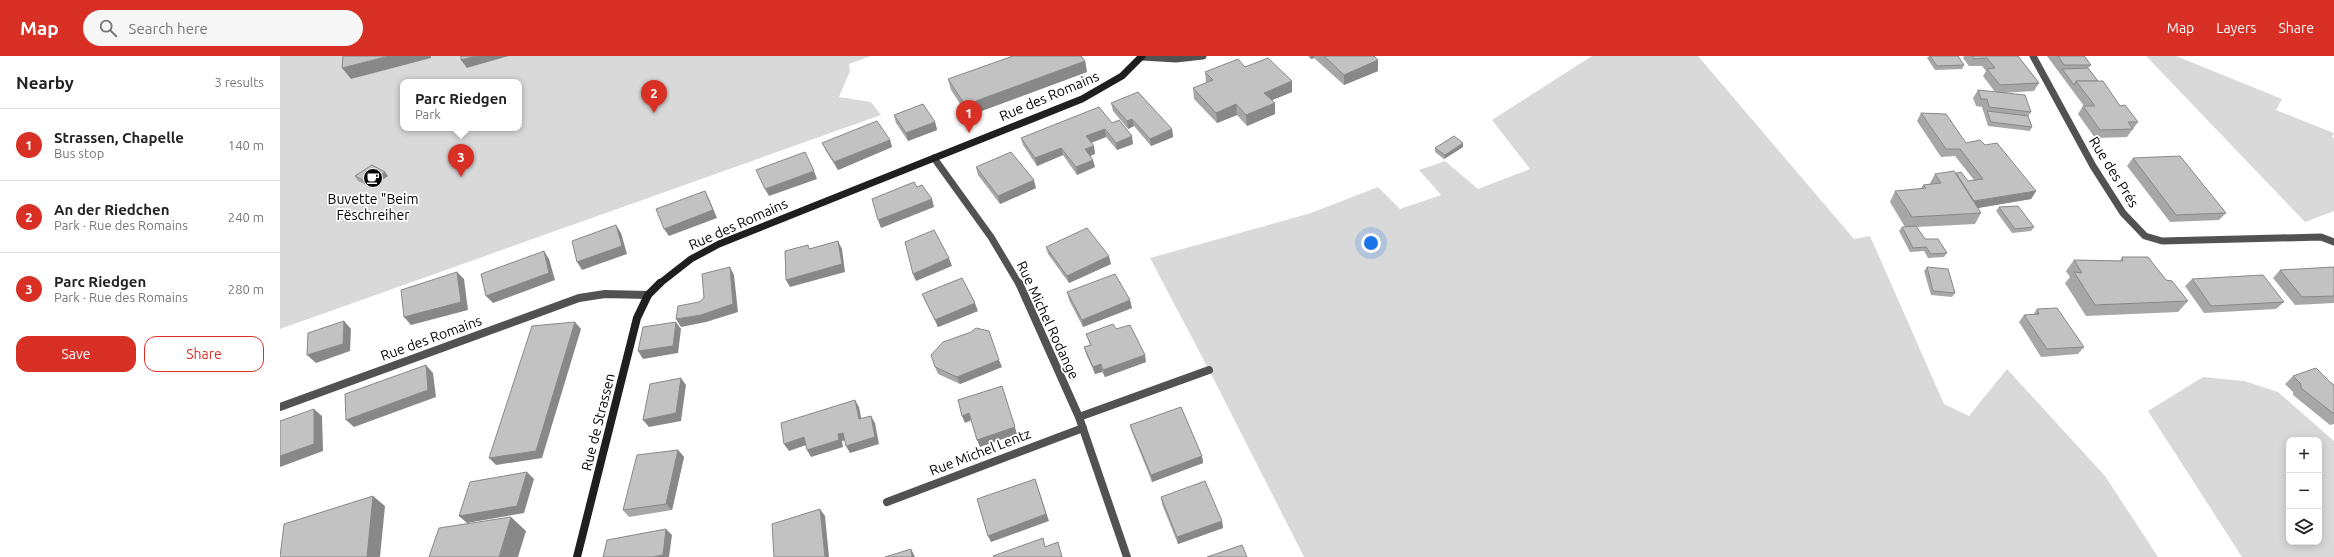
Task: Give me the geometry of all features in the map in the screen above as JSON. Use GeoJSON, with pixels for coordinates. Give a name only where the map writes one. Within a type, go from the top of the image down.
{"type":"FeatureCollection","features":[{"type":"Feature","properties":{"kind":"main road","name":"Rue des Romains"},"geometry":{"type":"LineString","coordinates":[[648,295],[667,276],[719,244],[1082,99],[1114,82],[1130,71],[1142,56]]}},
{"type":"Feature","properties":{"kind":"main road","name":"Rue de Strassen"},"geometry":{"type":"LineString","coordinates":[[577,557],[637,318],[648,295]]}},
{"type":"Feature","properties":{"kind":"street","name":"Rue des Romains"},"geometry":{"type":"LineString","coordinates":[[1142,56],[1176,59],[1203,56]]}},
{"type":"Feature","properties":{"kind":"street","name":"Rue des Prés"},"geometry":{"type":"LineString","coordinates":[[2033,56],[2093,166],[2123,213],[2145,236],[2162,241],[2321,237],[2334,242]]}},
{"type":"Feature","properties":{"kind":"street","name":"Rue Michel Rodange"},"geometry":{"type":"LineString","coordinates":[[934,158],[991,237],[1016,279],[1079,417],[1127,557]]}},
{"type":"Feature","properties":{"kind":"street","name":"Rue des Romains"},"geometry":{"type":"LineString","coordinates":[[280,407],[579,298],[605,294],[648,295]]}},
{"type":"Feature","properties":{"kind":"street"},"geometry":{"type":"LineString","coordinates":[[1079,417],[1209,370]]}},
{"type":"Feature","properties":{"kind":"street","name":"Rue Michel Lentz"},"geometry":{"type":"LineString","coordinates":[[887,502],[1083,428]]}},
{"type":"Feature","properties":{"kind":"shaded area"},"geometry":{"type":"Polygon","coordinates":[[[280,56],[352,56],[351,79],[431,56],[465,56],[467,68],[509,56],[871,56],[849,64],[850,71],[839,97],[871,102],[881,115],[280,329],[280,56]]]}},
{"type":"Feature","properties":{"kind":"shaded area"},"geometry":{"type":"Polygon","coordinates":[[[1592,56],[1698,56],[1854,239],[1870,236],[1944,404],[1969,416],[2007,369],[2105,476],[2158,557],[1304,557],[1150,258],[1311,213],[1378,187],[1400,209],[1441,195],[1419,170],[1445,161],[1478,189],[1530,169],[1492,120],[1592,56]]]}},
{"type":"Feature","properties":{"kind":"shaded area"},"geometry":{"type":"Polygon","coordinates":[[[2146,56],[2176,56],[2282,99],[2276,110],[2334,133],[2332,137],[2334,138],[2334,211],[2305,222],[2146,56]]]}},
{"type":"Feature","properties":{"kind":"shaded area"},"geometry":{"type":"Polygon","coordinates":[[[2203,377],[2244,381],[2278,392],[2334,441],[2334,557],[2242,557],[2148,411],[2203,377]]]}},
{"type":"Feature","properties":{"kind":"building"},"geometry":{"type":"Polygon","coordinates":[[[343,56],[389,56],[342,68],[343,56]]]}},
{"type":"Feature","properties":{"kind":"building"},"geometry":{"type":"Polygon","coordinates":[[[461,56],[476,56],[461,60],[461,56]]]}},
{"type":"Feature","properties":{"kind":"building"},"geometry":{"type":"Polygon","coordinates":[[[1013,56],[1081,56],[1085,61],[965,105],[948,79],[1013,56]]]}},
{"type":"Feature","properties":{"kind":"building"},"geometry":{"type":"Polygon","coordinates":[[[1324,56],[1374,56],[1378,60],[1344,75],[1324,56]]]}},
{"type":"Feature","properties":{"kind":"building"},"geometry":{"type":"Polygon","coordinates":[[[1930,56],[1958,56],[1964,65],[1937,66],[1930,56]]]}},
{"type":"Feature","properties":{"kind":"building"},"geometry":{"type":"Polygon","coordinates":[[[1972,56],[2018,56],[2039,83],[2000,85],[1987,69],[1995,68],[1987,58],[1974,59],[1972,56]]]}},
{"type":"Feature","properties":{"kind":"building"},"geometry":{"type":"Polygon","coordinates":[[[2058,56],[2084,56],[2091,65],[2064,65],[2058,56]]]}},
{"type":"Feature","properties":{"kind":"building"},"geometry":{"type":"Polygon","coordinates":[[[1268,58],[1292,81],[1264,93],[1275,103],[1246,115],[1236,104],[1216,113],[1193,88],[1213,80],[1205,72],[1238,59],[1245,67],[1268,58]]]}},
{"type":"Feature","properties":{"kind":"building"},"geometry":{"type":"Polygon","coordinates":[[[2088,68],[2098,81],[2076,81],[2074,85],[2062,69],[2088,68]]]}},
{"type":"Feature","properties":{"kind":"building"},"geometry":{"type":"Polygon","coordinates":[[[2076,81],[2103,81],[2120,106],[2125,105],[2138,122],[2128,122],[2133,129],[2100,130],[2083,106],[2095,106],[2076,81]]]}},
{"type":"Feature","properties":{"kind":"building"},"geometry":{"type":"Polygon","coordinates":[[[1978,90],[2025,95],[2031,112],[1989,107],[1987,99],[1981,99],[1978,90]]]}},
{"type":"Feature","properties":{"kind":"building"},"geometry":{"type":"Polygon","coordinates":[[[1138,92],[1172,129],[1150,139],[1132,119],[1127,121],[1111,103],[1138,92]]]}},
{"type":"Feature","properties":{"kind":"building"},"geometry":{"type":"Polygon","coordinates":[[[923,104],[935,122],[906,133],[894,115],[923,104]]]}},
{"type":"Feature","properties":{"kind":"building"},"geometry":{"type":"Polygon","coordinates":[[[1099,107],[1112,123],[1119,120],[1132,136],[1116,143],[1105,129],[1086,136],[1094,146],[1085,149],[1093,160],[1076,167],[1061,148],[1035,158],[1021,138],[1099,107]]]}},
{"type":"Feature","properties":{"kind":"building"},"geometry":{"type":"Polygon","coordinates":[[[1987,111],[2028,116],[2032,127],[1991,122],[1987,111]]]}},
{"type":"Feature","properties":{"kind":"building"},"geometry":{"type":"Polygon","coordinates":[[[1921,113],[1946,114],[1966,143],[1980,140],[1985,145],[1997,143],[2036,191],[1974,201],[1956,173],[1961,172],[1968,181],[1983,179],[1960,149],[1946,149],[1921,113]]]}},
{"type":"Feature","properties":{"kind":"building"},"geometry":{"type":"Polygon","coordinates":[[[877,121],[890,140],[834,162],[822,143],[877,121]]]}},
{"type":"Feature","properties":{"kind":"building"},"geometry":{"type":"Polygon","coordinates":[[[1454,136],[1463,143],[1445,155],[1435,148],[1454,136]]]}},
{"type":"Feature","properties":{"kind":"building"},"geometry":{"type":"Polygon","coordinates":[[[805,152],[814,171],[765,189],[756,170],[805,152]]]}},
{"type":"Feature","properties":{"kind":"building"},"geometry":{"type":"Polygon","coordinates":[[[1011,152],[1034,180],[998,196],[976,167],[1011,152]]]}},
{"type":"Feature","properties":{"kind":"building"},"geometry":{"type":"Polygon","coordinates":[[[2180,156],[2226,213],[2176,215],[2133,158],[2180,156]]]}},
{"type":"Feature","properties":{"kind":"building"},"geometry":{"type":"Polygon","coordinates":[[[372,165],[385,172],[368,183],[355,176],[372,165]]]}},
{"type":"Feature","properties":{"kind":"building"},"geometry":{"type":"Polygon","coordinates":[[[1954,171],[1981,213],[1912,217],[1895,191],[1926,188],[1923,185],[1941,183],[1935,174],[1954,171]]]}},
{"type":"Feature","properties":{"kind":"building"},"geometry":{"type":"Polygon","coordinates":[[[914,182],[917,187],[922,185],[932,199],[878,220],[872,199],[914,182]]]}},
{"type":"Feature","properties":{"kind":"building"},"geometry":{"type":"Polygon","coordinates":[[[705,191],[713,210],[664,229],[656,209],[705,191]]]}},
{"type":"Feature","properties":{"kind":"building"},"geometry":{"type":"Polygon","coordinates":[[[2018,206],[2034,227],[2015,229],[1999,207],[2018,206]]]}},
{"type":"Feature","properties":{"kind":"building"},"geometry":{"type":"Polygon","coordinates":[[[616,225],[622,246],[577,262],[572,241],[616,225]]]}},
{"type":"Feature","properties":{"kind":"building"},"geometry":{"type":"Polygon","coordinates":[[[1916,226],[1925,239],[1938,239],[1947,253],[1931,254],[1926,247],[1913,248],[1902,227],[1916,226]]]}},
{"type":"Feature","properties":{"kind":"building"},"geometry":{"type":"Polygon","coordinates":[[[1087,228],[1109,256],[1067,276],[1046,247],[1087,228]]]}},
{"type":"Feature","properties":{"kind":"building"},"geometry":{"type":"Polygon","coordinates":[[[934,230],[949,258],[913,274],[905,242],[934,230]]]}},
{"type":"Feature","properties":{"kind":"building"},"geometry":{"type":"Polygon","coordinates":[[[838,241],[842,264],[786,280],[785,251],[808,245],[809,249],[838,241]]]}},
{"type":"Feature","properties":{"kind":"building"},"geometry":{"type":"Polygon","coordinates":[[[544,251],[549,273],[486,296],[481,274],[544,251]]]}},
{"type":"Feature","properties":{"kind":"building"},"geometry":{"type":"Polygon","coordinates":[[[2122,257],[2148,257],[2166,280],[2172,281],[2188,301],[2095,305],[2074,272],[2082,273],[2074,260],[2123,261],[2122,257]]]}},
{"type":"Feature","properties":{"kind":"building"},"geometry":{"type":"Polygon","coordinates":[[[730,267],[733,304],[701,315],[676,319],[678,306],[699,302],[704,298],[702,274],[730,267]]]}},
{"type":"Feature","properties":{"kind":"building"},"geometry":{"type":"Polygon","coordinates":[[[1927,267],[1948,269],[1955,293],[1933,291],[1927,267]]]}},
{"type":"Feature","properties":{"kind":"building"},"geometry":{"type":"Polygon","coordinates":[[[2334,267],[2334,296],[2302,297],[2280,270],[2334,267]]]}},
{"type":"Feature","properties":{"kind":"building"},"geometry":{"type":"Polygon","coordinates":[[[457,272],[461,302],[404,317],[401,290],[457,272]]]}},
{"type":"Feature","properties":{"kind":"building"},"geometry":{"type":"Polygon","coordinates":[[[1115,274],[1130,300],[1082,320],[1067,292],[1115,274]]]}},
{"type":"Feature","properties":{"kind":"building"},"geometry":{"type":"Polygon","coordinates":[[[2263,275],[2284,302],[2211,306],[2192,279],[2263,275]]]}},
{"type":"Feature","properties":{"kind":"building"},"geometry":{"type":"Polygon","coordinates":[[[962,278],[975,303],[935,320],[922,294],[962,278]]]}},
{"type":"Feature","properties":{"kind":"building"},"geometry":{"type":"Polygon","coordinates":[[[2057,308],[2084,347],[2047,349],[2024,315],[2039,314],[2037,309],[2057,308]]]}},
{"type":"Feature","properties":{"kind":"building"},"geometry":{"type":"Polygon","coordinates":[[[344,321],[343,344],[307,355],[308,333],[344,321]]]}},
{"type":"Feature","properties":{"kind":"building"},"geometry":{"type":"Polygon","coordinates":[[[575,322],[536,451],[489,458],[532,326],[575,322]]]}},
{"type":"Feature","properties":{"kind":"building"},"geometry":{"type":"Polygon","coordinates":[[[676,322],[673,346],[638,351],[643,327],[676,322]]]}},
{"type":"Feature","properties":{"kind":"building"},"geometry":{"type":"Polygon","coordinates":[[[1113,324],[1116,329],[1130,325],[1145,355],[1103,370],[1101,364],[1093,367],[1084,347],[1091,345],[1086,334],[1113,324]]]}},
{"type":"Feature","properties":{"kind":"building"},"geometry":{"type":"Polygon","coordinates":[[[976,328],[989,331],[999,360],[957,377],[935,367],[931,355],[943,342],[971,332],[976,328]]]}},
{"type":"Feature","properties":{"kind":"building"},"geometry":{"type":"Polygon","coordinates":[[[426,365],[428,390],[346,420],[345,394],[426,365]]]}},
{"type":"Feature","properties":{"kind":"building"},"geometry":{"type":"Polygon","coordinates":[[[2316,368],[2334,385],[2334,414],[2301,388],[2301,384],[2293,376],[2316,368]]]}},
{"type":"Feature","properties":{"kind":"building"},"geometry":{"type":"Polygon","coordinates":[[[681,378],[676,413],[643,420],[650,384],[681,378]]]}},
{"type":"Feature","properties":{"kind":"building"},"geometry":{"type":"Polygon","coordinates":[[[1002,386],[1015,427],[977,440],[969,413],[962,416],[958,400],[1002,386]]]}},
{"type":"Feature","properties":{"kind":"building"},"geometry":{"type":"Polygon","coordinates":[[[855,400],[859,419],[871,416],[875,437],[846,446],[843,433],[838,434],[839,440],[807,450],[804,437],[784,444],[781,423],[855,400]]]}},
{"type":"Feature","properties":{"kind":"building"},"geometry":{"type":"Polygon","coordinates":[[[1181,407],[1202,456],[1151,475],[1130,425],[1181,407]]]}},
{"type":"Feature","properties":{"kind":"building"},"geometry":{"type":"Polygon","coordinates":[[[314,409],[314,444],[280,456],[280,421],[314,409]]]}},
{"type":"Feature","properties":{"kind":"building"},"geometry":{"type":"Polygon","coordinates":[[[678,450],[666,504],[623,510],[637,455],[678,450]]]}},
{"type":"Feature","properties":{"kind":"building"},"geometry":{"type":"Polygon","coordinates":[[[527,472],[517,506],[459,516],[470,482],[527,472]]]}},
{"type":"Feature","properties":{"kind":"building"},"geometry":{"type":"Polygon","coordinates":[[[1035,479],[1046,514],[988,536],[977,499],[1035,479]]]}},
{"type":"Feature","properties":{"kind":"building"},"geometry":{"type":"Polygon","coordinates":[[[1205,481],[1222,521],[1177,537],[1161,497],[1205,481]]]}},
{"type":"Feature","properties":{"kind":"building"},"geometry":{"type":"Polygon","coordinates":[[[373,496],[367,557],[280,557],[284,524],[373,496]]]}},
{"type":"Feature","properties":{"kind":"building"},"geometry":{"type":"Polygon","coordinates":[[[820,509],[825,557],[774,557],[772,524],[820,509]]]}},
{"type":"Feature","properties":{"kind":"building"},"geometry":{"type":"Polygon","coordinates":[[[511,517],[499,557],[429,557],[439,528],[511,517]]]}},
{"type":"Feature","properties":{"kind":"building"},"geometry":{"type":"Polygon","coordinates":[[[666,529],[663,555],[653,557],[603,557],[607,540],[666,529]]]}},
{"type":"Feature","properties":{"kind":"building"},"geometry":{"type":"Polygon","coordinates":[[[1043,538],[1045,547],[1058,542],[1062,557],[993,556],[1043,538]]]}},
{"type":"Feature","properties":{"kind":"building"},"geometry":{"type":"Polygon","coordinates":[[[1242,545],[1247,557],[1207,557],[1242,545]]]}},
{"type":"Feature","properties":{"kind":"building"},"geometry":{"type":"Polygon","coordinates":[[[911,549],[912,557],[885,557],[911,549]]]}},
{"type":"Feature","properties":{"kind":"place","name":"An der Riedchen"},"geometry":{"type":"Point","coordinates":[654,113]}},
{"type":"Feature","properties":{"kind":"place","name":"Strassen, Chapelle"},"geometry":{"type":"Point","coordinates":[969,133]}},
{"type":"Feature","properties":{"kind":"place","name":"Parc Riedgen"},"geometry":{"type":"Point","coordinates":[461,177]}},
{"type":"Feature","properties":{"kind":"place","name":"Buvette \"Beim Fëschreiher"},"geometry":{"type":"Point","coordinates":[373,178]}}]}
